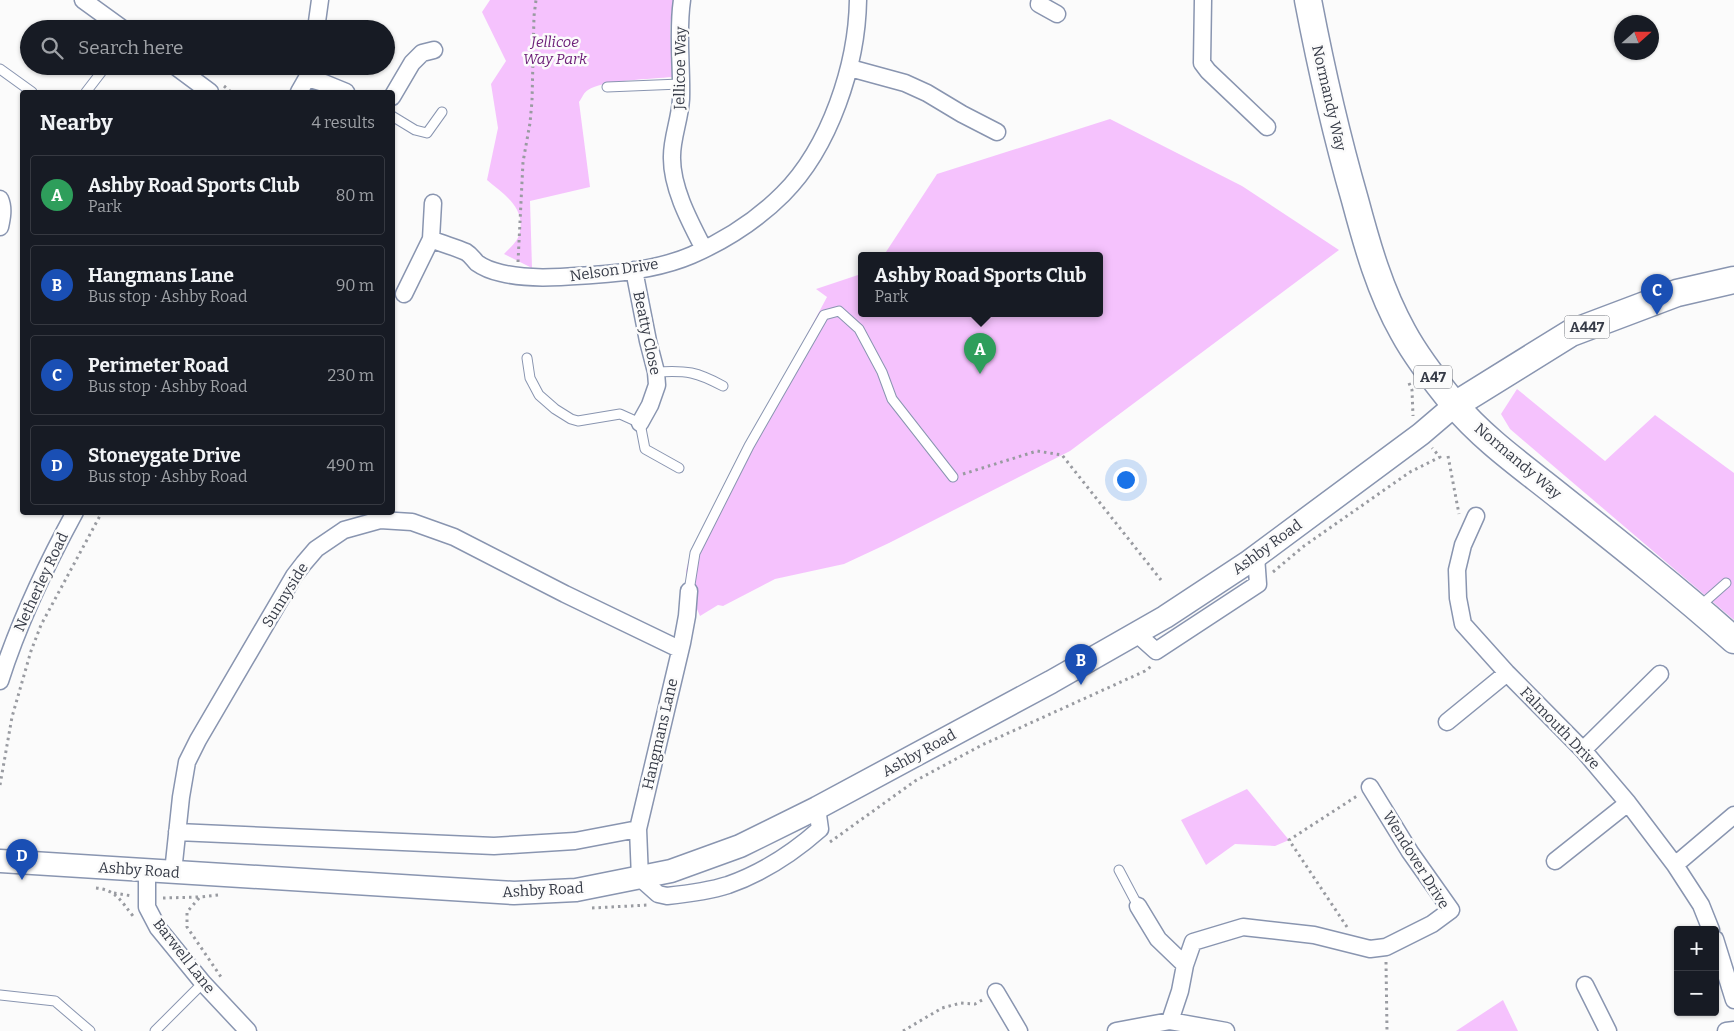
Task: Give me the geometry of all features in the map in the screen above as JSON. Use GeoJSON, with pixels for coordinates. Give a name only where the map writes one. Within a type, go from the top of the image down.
{"type":"FeatureCollection","features":[{"type":"Feature","properties":{"kind":"main road","name":"Normandy Way"},"geometry":{"type":"LineString","coordinates":[[1308,0],[1327,96],[1368,249],[1402,331],[1423,363],[1455,405],[1489,440],[1698,608],[1734,640]]}},
{"type":"Feature","properties":{"kind":"main road","name":"Ashby Road"},"geometry":{"type":"LineString","coordinates":[[0,861],[514,893],[576,890],[671,871],[740,846],[817,808],[1137,634],[1256,556],[1415,439],[1455,405],[1571,333],[1678,293],[1734,280]]}},
{"type":"Feature","properties":{"kind":"street"},"geometry":{"type":"LineString","coordinates":[[83,0],[111,20]]}},
{"type":"Feature","properties":{"kind":"street"},"geometry":{"type":"LineString","coordinates":[[317,20],[320,0]]}},
{"type":"Feature","properties":{"kind":"street","name":"Jellicoe Way"},"geometry":{"type":"LineString","coordinates":[[682,0],[680,113],[672,146],[672,170],[683,205],[704,249]]}},
{"type":"Feature","properties":{"kind":"street","name":"Nelson Drive"},"geometry":{"type":"LineString","coordinates":[[430,239],[464,251],[483,267],[501,273],[517,276],[569,276],[634,270],[690,256],[738,231],[784,193],[808,161],[827,129],[850,68],[857,25],[858,0]]}},
{"type":"Feature","properties":{"kind":"street"},"geometry":{"type":"LineString","coordinates":[[1040,0],[1040,4],[1057,14]]}},
{"type":"Feature","properties":{"kind":"street"},"geometry":{"type":"LineString","coordinates":[[1203,0],[1202,62],[1208,71],[1267,126]]}},
{"type":"Feature","properties":{"kind":"street"},"geometry":{"type":"LineString","coordinates":[[395,92],[412,63],[422,53],[434,50]]}},
{"type":"Feature","properties":{"kind":"street"},"geometry":{"type":"LineString","coordinates":[[850,68],[905,84],[927,93],[997,132]]}},
{"type":"Feature","properties":{"kind":"street"},"geometry":{"type":"LineString","coordinates":[[187,75],[207,90]]}},
{"type":"Feature","properties":{"kind":"street"},"geometry":{"type":"LineString","coordinates":[[305,79],[324,83],[341,90]]}},
{"type":"Feature","properties":{"kind":"street"},"geometry":{"type":"LineString","coordinates":[[0,199],[2,203],[2,218],[0,227]]}},
{"type":"Feature","properties":{"kind":"street"},"geometry":{"type":"LineString","coordinates":[[404,294],[430,239],[433,203]]}},
{"type":"Feature","properties":{"kind":"street","name":"Beatty Close"},"geometry":{"type":"LineString","coordinates":[[634,270],[656,372],[657,385],[640,423]]}},
{"type":"Feature","properties":{"kind":"street","name":"Netherley Road"},"geometry":{"type":"LineString","coordinates":[[0,681],[12,643],[27,608],[43,572],[73,515]]}},
{"type":"Feature","properties":{"kind":"street","name":"Sunnyside"},"geometry":{"type":"LineString","coordinates":[[173,872],[181,797],[187,762],[198,740],[294,576],[316,549],[344,530],[391,516],[412,522],[454,537],[565,594],[679,649]]}},
{"type":"Feature","properties":{"kind":"street","name":"Falmouth Drive"},"geometry":{"type":"LineString","coordinates":[[1476,516],[1463,545],[1457,570],[1458,598],[1463,624],[1507,673],[1583,750],[1628,803],[1701,905],[1709,926]]}},
{"type":"Feature","properties":{"kind":"street"},"geometry":{"type":"LineString","coordinates":[[1137,634],[1156,651],[1258,584],[1256,556]]}},
{"type":"Feature","properties":{"kind":"street","name":"Hangmans Lane"},"geometry":{"type":"LineString","coordinates":[[640,878],[638,829],[687,616],[689,591]]}},
{"type":"Feature","properties":{"kind":"street"},"geometry":{"type":"LineString","coordinates":[[1447,722],[1507,673]]}},
{"type":"Feature","properties":{"kind":"street"},"geometry":{"type":"LineString","coordinates":[[1583,750],[1660,674]]}},
{"type":"Feature","properties":{"kind":"street","name":"Wendover Drive"},"geometry":{"type":"LineString","coordinates":[[1370,787],[1410,852],[1452,910],[1432,924],[1378,948]]}},
{"type":"Feature","properties":{"kind":"street"},"geometry":{"type":"LineString","coordinates":[[1554,861],[1628,803]]}},
{"type":"Feature","properties":{"kind":"street"},"geometry":{"type":"LineString","coordinates":[[640,878],[658,894],[666,896],[680,895],[727,885],[778,861],[802,845],[820,829],[817,808]]}},
{"type":"Feature","properties":{"kind":"street"},"geometry":{"type":"LineString","coordinates":[[1674,865],[1734,815]]}},
{"type":"Feature","properties":{"kind":"street"},"geometry":{"type":"LineString","coordinates":[[177,832],[494,846],[576,841],[638,829]]}},
{"type":"Feature","properties":{"kind":"street","name":"Barwell Lane"},"geometry":{"type":"LineString","coordinates":[[147,871],[147,907],[158,928],[203,983],[248,1031]]}},
{"type":"Feature","properties":{"kind":"street"},"geometry":{"type":"LineString","coordinates":[[1138,906],[1158,939],[1184,964]]}},
{"type":"Feature","properties":{"kind":"street"},"geometry":{"type":"LineString","coordinates":[[1170,1021],[1180,991],[1184,964],[1193,942],[1243,927],[1314,935],[1378,948]]}},
{"type":"Feature","properties":{"kind":"street"},"geometry":{"type":"LineString","coordinates":[[1719,952],[1734,1000]]}},
{"type":"Feature","properties":{"kind":"street"},"geometry":{"type":"LineString","coordinates":[[1585,985],[1608,1031]]}},
{"type":"Feature","properties":{"kind":"street"},"geometry":{"type":"LineString","coordinates":[[996,992],[1019,1031]]}},
{"type":"Feature","properties":{"kind":"street"},"geometry":{"type":"LineString","coordinates":[[1116,1031],[1170,1021],[1226,1031]]}},
{"type":"Feature","properties":{"kind":"street"},"geometry":{"type":"LineString","coordinates":[[1726,1031],[1734,1030]]}},
{"type":"Feature","properties":{"kind":"lane"},"geometry":{"type":"LineString","coordinates":[[0,69],[29,90]]}},
{"type":"Feature","properties":{"kind":"lane"},"geometry":{"type":"LineString","coordinates":[[88,90],[99,75]]}},
{"type":"Feature","properties":{"kind":"lane"},"geometry":{"type":"LineString","coordinates":[[607,87],[680,84]]}},
{"type":"Feature","properties":{"kind":"lane"},"geometry":{"type":"LineString","coordinates":[[395,118],[415,130],[427,133],[442,112]]}},
{"type":"Feature","properties":{"kind":"lane"},"geometry":{"type":"LineString","coordinates":[[689,591],[695,553],[749,446],[824,315],[839,311],[859,329],[882,372],[892,399],[953,477]]}},
{"type":"Feature","properties":{"kind":"lane"},"geometry":{"type":"LineString","coordinates":[[527,358],[530,378],[539,396],[555,409],[578,421],[620,414],[640,423],[645,450],[679,468]]}},
{"type":"Feature","properties":{"kind":"lane"},"geometry":{"type":"LineString","coordinates":[[656,372],[678,370],[697,373],[723,386]]}},
{"type":"Feature","properties":{"kind":"lane"},"geometry":{"type":"LineString","coordinates":[[1698,608],[1726,583]]}},
{"type":"Feature","properties":{"kind":"lane"},"geometry":{"type":"LineString","coordinates":[[1118,870],[1138,906]]}},
{"type":"Feature","properties":{"kind":"lane"},"geometry":{"type":"LineString","coordinates":[[155,1031],[203,983]]}},
{"type":"Feature","properties":{"kind":"lane"},"geometry":{"type":"LineString","coordinates":[[0,995],[55,1001],[90,1031]]}},
{"type":"Feature","properties":{"kind":"path"},"geometry":{"type":"LineString","coordinates":[[517,276],[524,162],[532,101],[536,0]]}},
{"type":"Feature","properties":{"kind":"path"},"geometry":{"type":"LineString","coordinates":[[953,477],[1037,451],[1062,455],[1161,580]]}},
{"type":"Feature","properties":{"kind":"path"},"geometry":{"type":"LineString","coordinates":[[1448,456],[1459,510],[1463,545]]}},
{"type":"Feature","properties":{"kind":"path"},"geometry":{"type":"LineString","coordinates":[[1258,584],[1304,546],[1410,472],[1440,457]]}},
{"type":"Feature","properties":{"kind":"path"},"geometry":{"type":"LineString","coordinates":[[0,785],[12,717],[31,651],[41,625],[100,515]]}},
{"type":"Feature","properties":{"kind":"path"},"geometry":{"type":"LineString","coordinates":[[802,845],[824,847],[915,781],[982,745],[1145,670],[1152,665],[1156,651]]}},
{"type":"Feature","properties":{"kind":"path"},"geometry":{"type":"LineString","coordinates":[[1370,787],[1289,840],[1347,927],[1378,948],[1386,1000],[1387,1031]]}},
{"type":"Feature","properties":{"kind":"path"},"geometry":{"type":"LineString","coordinates":[[88,887],[107,889],[114,893],[138,923]]}},
{"type":"Feature","properties":{"kind":"path"},"geometry":{"type":"LineString","coordinates":[[222,978],[187,927],[187,912],[200,897],[223,894]]}},
{"type":"Feature","properties":{"kind":"path"},"geometry":{"type":"LineString","coordinates":[[587,908],[652,904],[658,894]]}},
{"type":"Feature","properties":{"kind":"path"},"geometry":{"type":"LineString","coordinates":[[903,1031],[942,1008],[961,1003],[976,1004],[996,992]]}},
{"type":"Feature","properties":{"kind":"green space","name":"Jellicoe Way Park"},"geometry":{"type":"Polygon","coordinates":[[[490,0],[673,0],[670,27],[672,77],[628,80],[604,84],[587,91],[579,102],[590,187],[530,201],[532,268],[504,254],[518,238],[521,226],[520,218],[513,203],[487,180],[498,128],[491,84],[506,61],[482,12],[490,0]]]}},
{"type":"Feature","properties":{"kind":"green space"},"geometry":{"type":"Polygon","coordinates":[[[1110,119],[1242,186],[1339,250],[1070,451],[844,564],[775,579],[723,606],[718,605],[700,616],[689,591],[686,571],[691,551],[827,297],[816,289],[858,275],[858,317],[1103,317],[1103,252],[886,252],[937,174],[1110,119]]]}},
{"type":"Feature","properties":{"kind":"green space"},"geometry":{"type":"Polygon","coordinates":[[[1517,389],[1605,461],[1655,415],[1734,473],[1734,620],[1510,429],[1501,414],[1517,389]]]}},
{"type":"Feature","properties":{"kind":"green space"},"geometry":{"type":"Polygon","coordinates":[[[1247,789],[1289,840],[1275,846],[1235,844],[1206,865],[1181,820],[1247,789]]]}},
{"type":"Feature","properties":{"kind":"green space"},"geometry":{"type":"Polygon","coordinates":[[[1503,1000],[1518,1031],[1456,1031],[1503,1000]]]}},
{"type":"Feature","properties":{"kind":"place","name":"Perimeter Road"},"geometry":{"type":"Point","coordinates":[1657,315]}},
{"type":"Feature","properties":{"kind":"place","name":"Ashby Road Sports Club"},"geometry":{"type":"Point","coordinates":[980,374]}},
{"type":"Feature","properties":{"kind":"place","name":"Hangmans Lane"},"geometry":{"type":"Point","coordinates":[1081,685]}},
{"type":"Feature","properties":{"kind":"place","name":"Stoneygate Drive"},"geometry":{"type":"Point","coordinates":[22,880]}}]}
